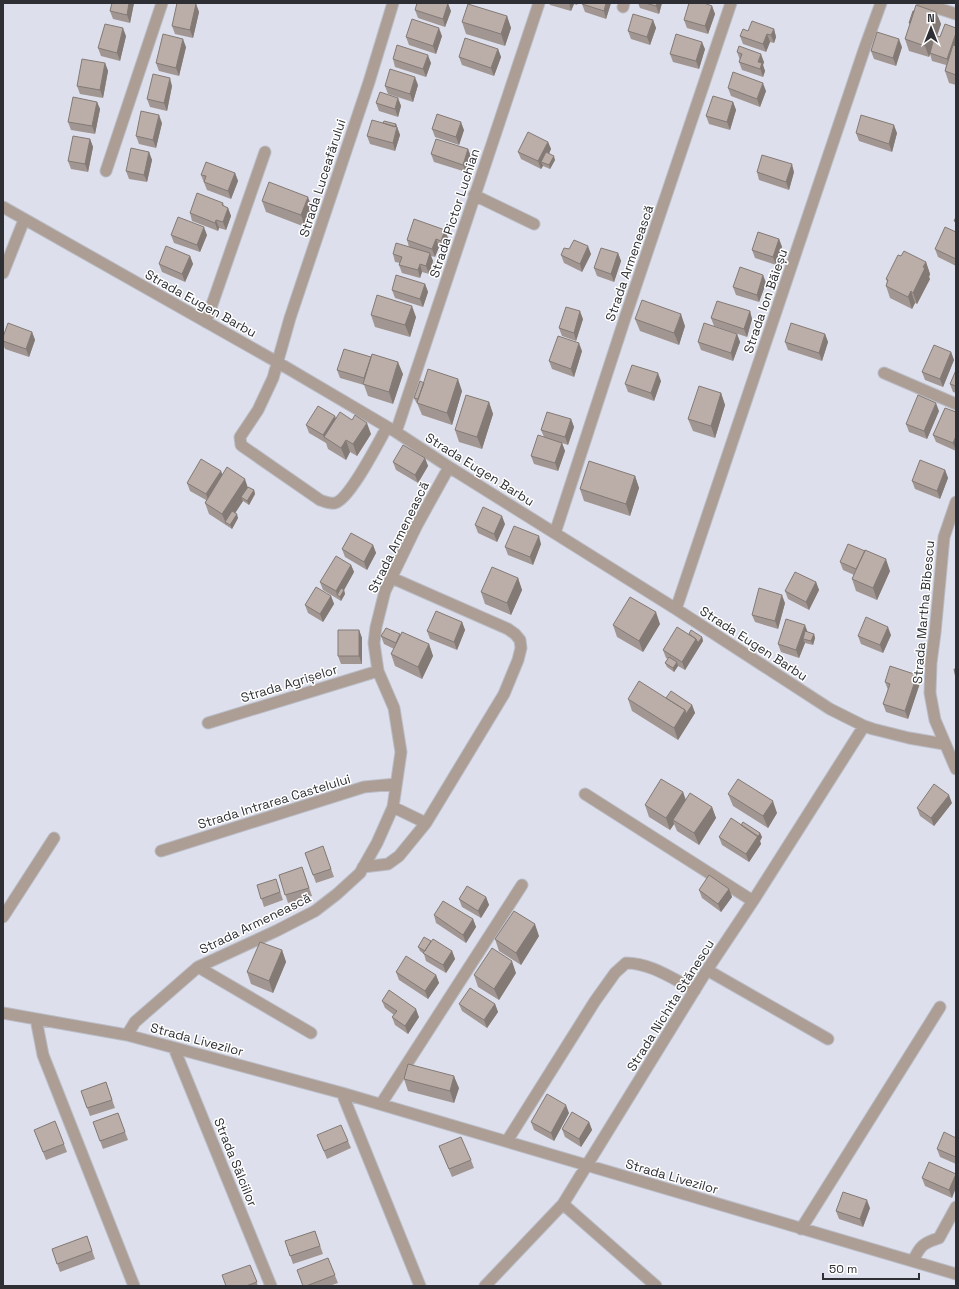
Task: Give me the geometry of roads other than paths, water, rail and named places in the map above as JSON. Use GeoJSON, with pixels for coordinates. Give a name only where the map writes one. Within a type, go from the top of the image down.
{"type":"FeatureCollection","features":[{"type":"Feature","properties":{"kind":"street"},"geometry":{"type":"LineString","coordinates":[[106,171],[162,3]]}},
{"type":"Feature","properties":{"kind":"street","name":"Strada Luceafărului"},"geometry":{"type":"LineString","coordinates":[[391,429],[349,490],[340,500],[334,503],[328,503],[320,500],[245,448],[241,445],[240,441],[243,432],[266,396],[273,378],[290,318],[393,3]]}},
{"type":"Feature","properties":{"kind":"street","name":"Strada Pictor Luchian"},"geometry":{"type":"LineString","coordinates":[[391,429],[474,195],[539,3]]}},
{"type":"Feature","properties":{"kind":"street","name":"Strada Armenească"},"geometry":{"type":"LineString","coordinates":[[555,533],[625,318],[731,3]]}},
{"type":"Feature","properties":{"kind":"street","name":"Strada Ion Băieșu"},"geometry":{"type":"LineString","coordinates":[[676,609],[864,50],[882,3]]}},
{"type":"Feature","properties":{"kind":"street"},"geometry":{"type":"LineString","coordinates":[[922,3],[956,14]]}},
{"type":"Feature","properties":{"kind":"street"},"geometry":{"type":"LineString","coordinates":[[206,322],[266,152]]}},
{"type":"Feature","properties":{"kind":"street"},"geometry":{"type":"LineString","coordinates":[[474,195],[534,224]]}},
{"type":"Feature","properties":{"kind":"street","name":"Strada Eugen Barbu"},"geometry":{"type":"LineString","coordinates":[[3,207],[277,362],[391,429],[676,609],[830,709],[864,726],[909,738],[944,744]]}},
{"type":"Feature","properties":{"kind":"street"},"geometry":{"type":"LineString","coordinates":[[3,273],[24,220]]}},
{"type":"Feature","properties":{"kind":"street"},"geometry":{"type":"LineString","coordinates":[[884,373],[956,404]]}},
{"type":"Feature","properties":{"kind":"street","name":"Strada Armenească"},"geometry":{"type":"LineString","coordinates":[[127,1035],[135,1022],[198,967],[276,931],[315,911],[337,894],[360,872],[377,843],[393,807],[400,752],[394,708],[378,671],[374,643],[376,627],[385,591],[417,525],[449,467]]}},
{"type":"Feature","properties":{"kind":"street","name":"Strada Martha Bibescu"},"geometry":{"type":"LineString","coordinates":[[956,502],[944,537],[931,663],[930,693],[935,720],[956,769]]}},
{"type":"Feature","properties":{"kind":"street"},"geometry":{"type":"LineString","coordinates":[[363,867],[388,864],[399,856],[426,822],[504,694],[518,660],[521,648],[520,640],[508,629],[392,578]]}},
{"type":"Feature","properties":{"kind":"street","name":"Strada Agrișelor"},"geometry":{"type":"LineString","coordinates":[[208,723],[378,671]]}},
{"type":"Feature","properties":{"kind":"street","name":"Strada Nichita Stănescu"},"geometry":{"type":"LineString","coordinates":[[485,1286],[563,1204],[707,970],[753,901],[864,726]]}},
{"type":"Feature","properties":{"kind":"street","name":"Strada Intrarea Castelului"},"geometry":{"type":"LineString","coordinates":[[161,851],[364,787],[396,784]]}},
{"type":"Feature","properties":{"kind":"street"},"geometry":{"type":"LineString","coordinates":[[585,794],[753,901]]}},
{"type":"Feature","properties":{"kind":"street"},"geometry":{"type":"LineString","coordinates":[[393,807],[426,822]]}},
{"type":"Feature","properties":{"kind":"street"},"geometry":{"type":"LineString","coordinates":[[3,917],[54,838]]}},
{"type":"Feature","properties":{"kind":"street"},"geometry":{"type":"LineString","coordinates":[[381,1104],[522,885]]}},
{"type":"Feature","properties":{"kind":"street"},"geometry":{"type":"LineString","coordinates":[[507,1142],[595,1001],[615,973],[626,963],[639,964],[661,972],[695,990]]}},
{"type":"Feature","properties":{"kind":"street"},"geometry":{"type":"LineString","coordinates":[[198,967],[311,1032]]}},
{"type":"Feature","properties":{"kind":"street"},"geometry":{"type":"LineString","coordinates":[[707,970],[828,1039]]}},
{"type":"Feature","properties":{"kind":"street"},"geometry":{"type":"LineString","coordinates":[[801,1229],[940,1007]]}},
{"type":"Feature","properties":{"kind":"street","name":"Strada Livezilor"},"geometry":{"type":"LineString","coordinates":[[3,1013],[127,1035],[342,1093],[956,1274]]}},
{"type":"Feature","properties":{"kind":"street"},"geometry":{"type":"LineString","coordinates":[[36,1019],[43,1055],[134,1286]]}},
{"type":"Feature","properties":{"kind":"street","name":"Strada Sălciilor"},"geometry":{"type":"LineString","coordinates":[[174,1048],[271,1286]]}},
{"type":"Feature","properties":{"kind":"street"},"geometry":{"type":"LineString","coordinates":[[342,1093],[420,1286]]}},
{"type":"Feature","properties":{"kind":"street"},"geometry":{"type":"LineString","coordinates":[[563,1204],[656,1286]]}},
{"type":"Feature","properties":{"kind":"street"},"geometry":{"type":"LineString","coordinates":[[913,1262],[917,1252],[925,1243],[939,1238],[956,1207]]}}]}
